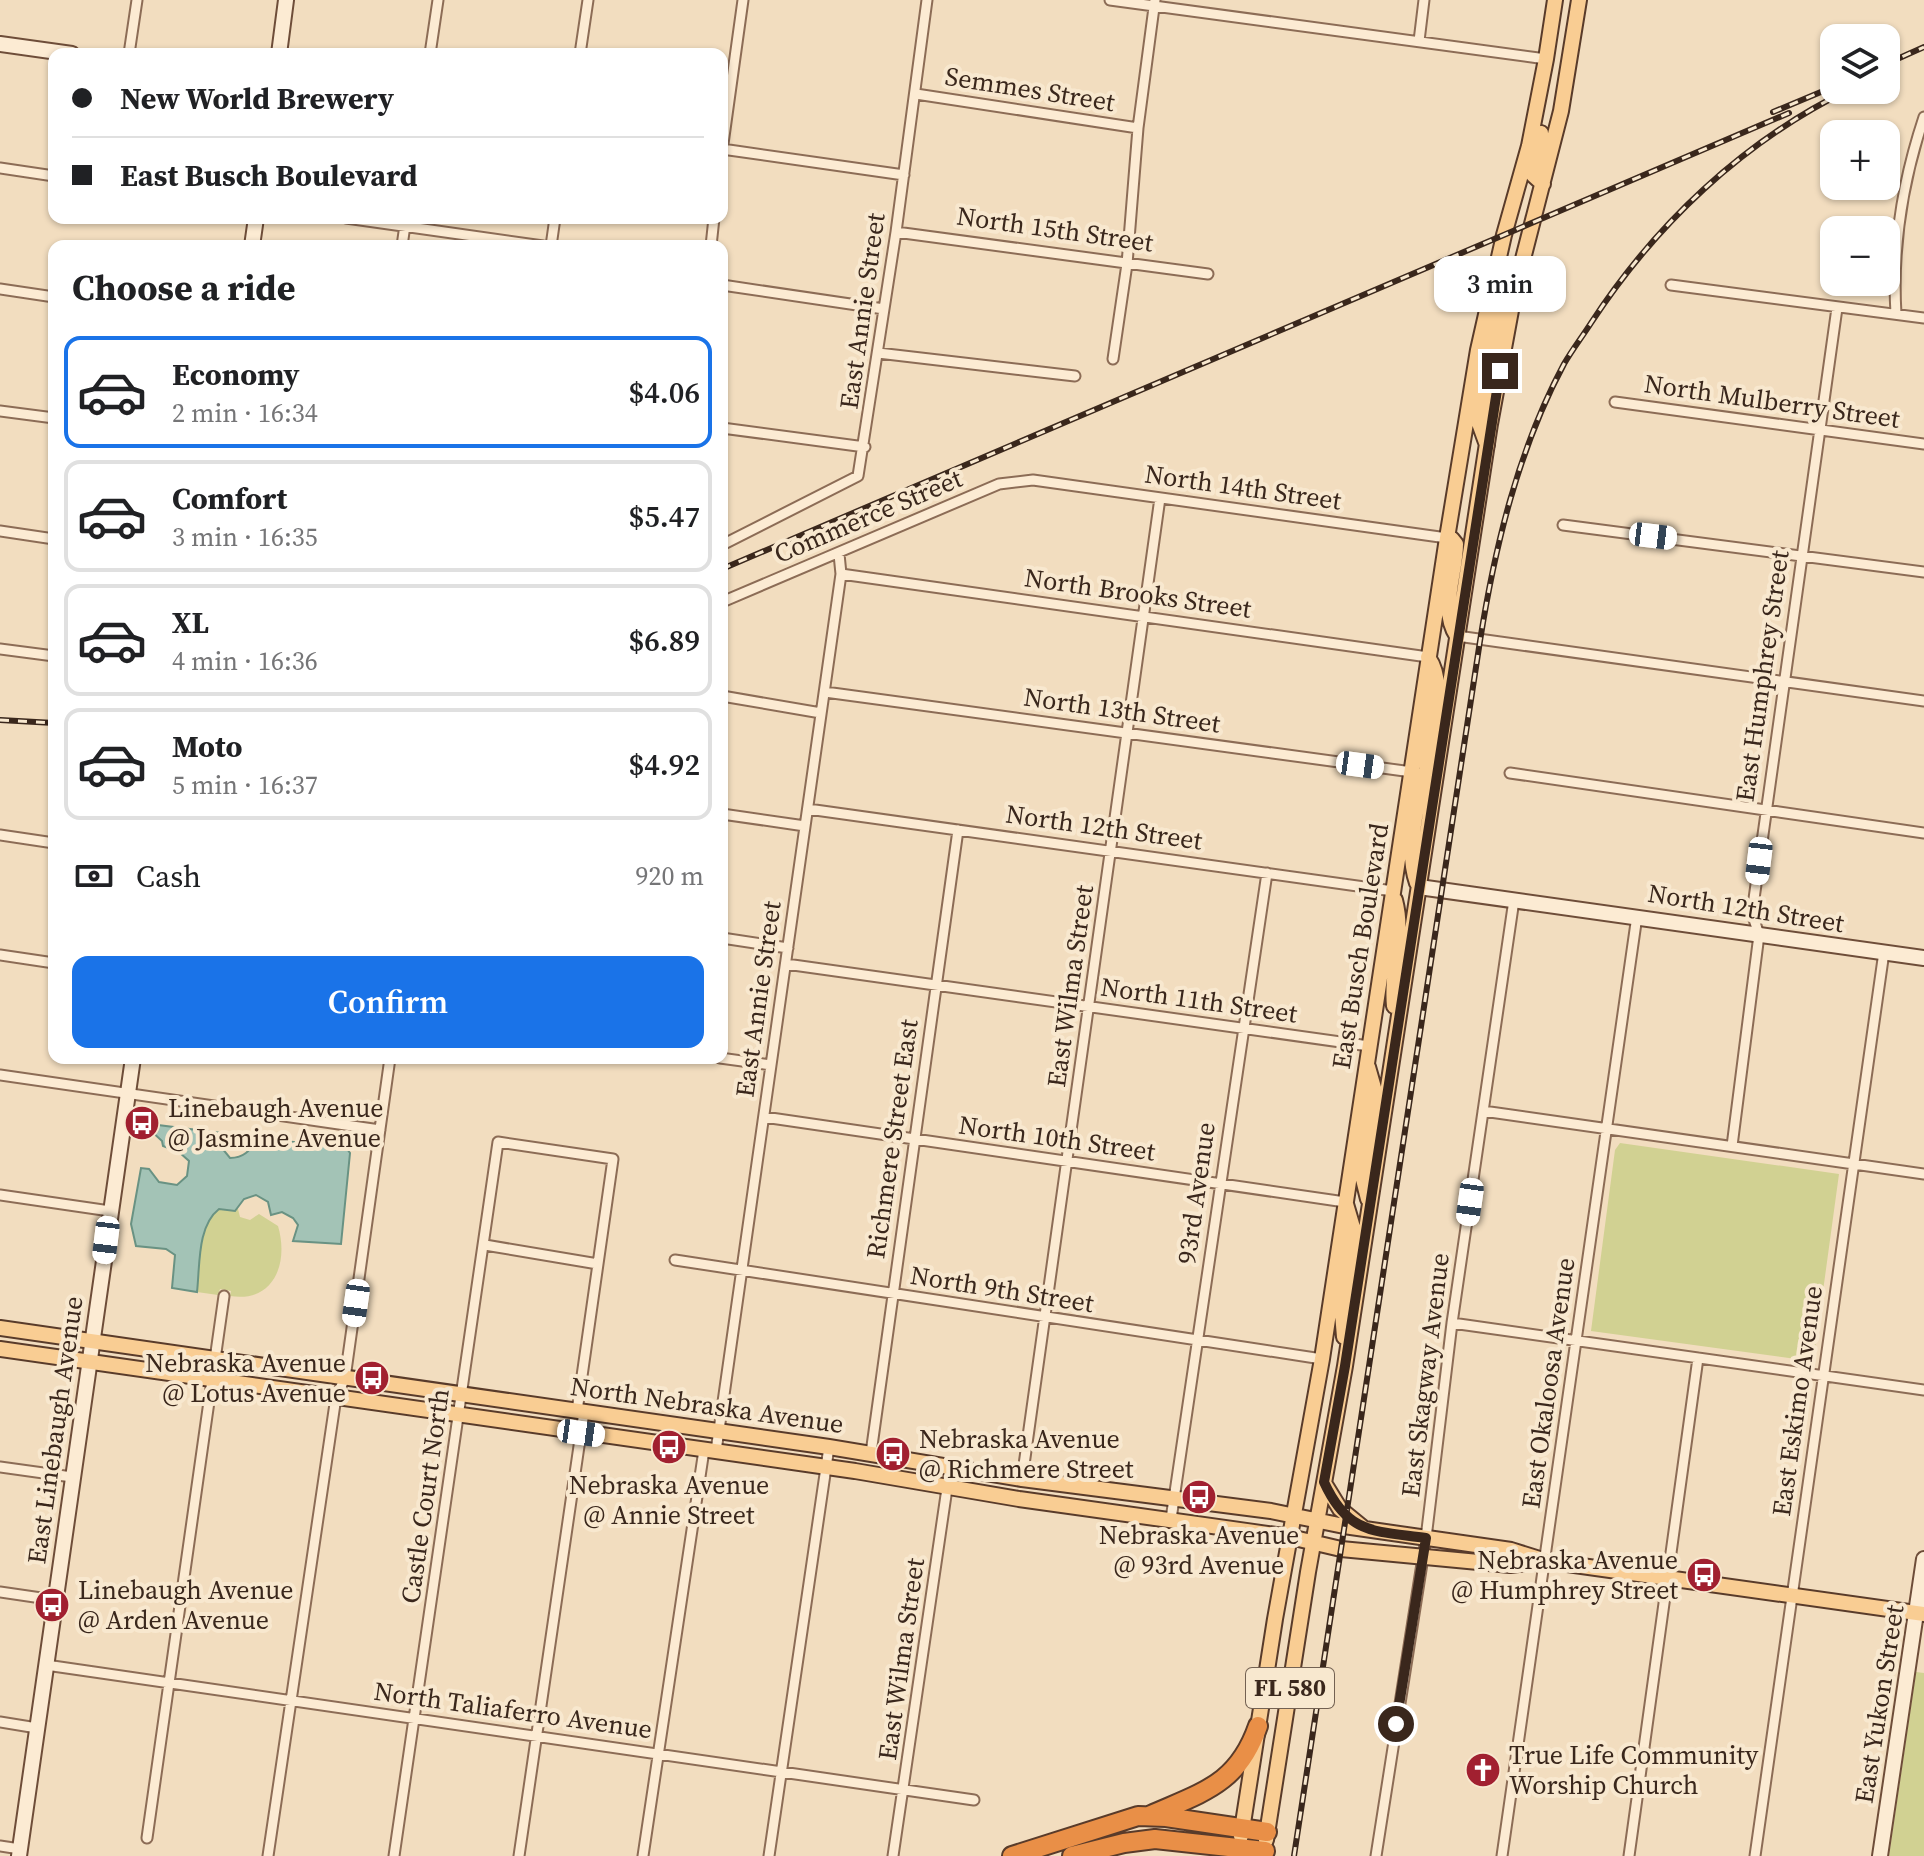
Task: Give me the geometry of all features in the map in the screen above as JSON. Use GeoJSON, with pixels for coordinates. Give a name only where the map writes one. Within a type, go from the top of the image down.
{"type":"FeatureCollection","features":[{"type":"Feature","properties":{"kind":"highway"},"geometry":{"type":"LineString","coordinates":[[1149,1816],[1221,1782],[1250,1749],[1258,1726]]}},
{"type":"Feature","properties":{"kind":"highway"},"geometry":{"type":"LineString","coordinates":[[1012,1856],[1138,1816],[1242,1829],[1265,1846]]}},
{"type":"Feature","properties":{"kind":"highway"},"geometry":{"type":"LineString","coordinates":[[1072,1856],[1155,1839],[1238,1852],[1265,1846]]}},
{"type":"Feature","properties":{"kind":"main road","name":"East Busch Boulevard"},"geometry":{"type":"LineString","coordinates":[[1238,1852],[1322,1359],[1428,657],[1478,350],[1529,146],[1555,0]]}},
{"type":"Feature","properties":{"kind":"main road","name":"East Busch Boulevard"},"geometry":{"type":"LineString","coordinates":[[1265,1846],[1313,1543],[1345,1366],[1487,445],[1514,294],[1569,72],[1579,0]]}},
{"type":"Feature","properties":{"kind":"main road"},"geometry":{"type":"LineString","coordinates":[[1541,87],[1547,100],[1533,175],[1543,184]]}},
{"type":"Feature","properties":{"kind":"main road"},"geometry":{"type":"LineString","coordinates":[[1487,445],[1479,423],[1499,309],[1499,297],[1492,289]]}},
{"type":"Feature","properties":{"kind":"main road"},"geometry":{"type":"LineString","coordinates":[[1447,538],[1456,544],[1448,614],[1450,626],[1457,636]]}},
{"type":"Feature","properties":{"kind":"main road"},"geometry":{"type":"LineString","coordinates":[[1428,657],[1437,670],[1438,684],[1425,762],[1432,798]]}},
{"type":"Feature","properties":{"kind":"main road"},"geometry":{"type":"LineString","coordinates":[[1412,772],[1419,779],[1420,789],[1411,864],[1419,887]]}},
{"type":"Feature","properties":{"kind":"main road"},"geometry":{"type":"LineString","coordinates":[[1393,891],[1401,925],[1392,985],[1396,1026]]}},
{"type":"Feature","properties":{"kind":"main road"},"geometry":{"type":"LineString","coordinates":[[1366,1062],[1374,1088],[1362,1175],[1370,1204]]}},
{"type":"Feature","properties":{"kind":"main road"},"geometry":{"type":"LineString","coordinates":[[1345,1202],[1354,1231],[1342,1313],[1345,1366]]}},
{"type":"Feature","properties":{"kind":"main road","name":"North Nebraska Avenue"},"geometry":{"type":"LineString","coordinates":[[0,1328],[871,1453],[1022,1479],[1175,1497],[1294,1515],[1367,1530],[1511,1550],[1546,1561],[1921,1613]]}},
{"type":"Feature","properties":{"kind":"main road","name":"North Nebraska Avenue"},"geometry":{"type":"LineString","coordinates":[[0,1349],[827,1467],[1290,1537],[1341,1549],[1510,1565],[1546,1561]]}},
{"type":"Feature","properties":{"kind":"main road"},"geometry":{"type":"LineString","coordinates":[[1324,1482],[1340,1509],[1367,1530]]}},
{"type":"Feature","properties":{"kind":"main road"},"geometry":{"type":"LineString","coordinates":[[1043,1502],[1052,1494],[1094,1495],[1104,1489]]}},
{"type":"Feature","properties":{"kind":"street"},"geometry":{"type":"LineString","coordinates":[[130,48],[137,0]]}},
{"type":"Feature","properties":{"kind":"street"},"geometry":{"type":"LineString","coordinates":[[280,48],[286,0]]}},
{"type":"Feature","properties":{"kind":"street"},"geometry":{"type":"LineString","coordinates":[[431,48],[438,0]]}},
{"type":"Feature","properties":{"kind":"street"},"geometry":{"type":"LineString","coordinates":[[581,48],[588,0]]}},
{"type":"Feature","properties":{"kind":"street"},"geometry":{"type":"LineString","coordinates":[[728,107],[743,0]]}},
{"type":"Feature","properties":{"kind":"street","name":"East Annie Street"},"geometry":{"type":"LineString","coordinates":[[728,542],[858,476],[865,447],[927,0]]}},
{"type":"Feature","properties":{"kind":"street"},"geometry":{"type":"LineString","coordinates":[[1110,0],[1154,3],[1546,59]]}},
{"type":"Feature","properties":{"kind":"street"},"geometry":{"type":"LineString","coordinates":[[1419,41],[1424,0]]}},
{"type":"Feature","properties":{"kind":"street"},"geometry":{"type":"LineString","coordinates":[[1113,359],[1127,264],[1138,128],[1154,3]]}},
{"type":"Feature","properties":{"kind":"street"},"geometry":{"type":"LineString","coordinates":[[0,44],[48,51]]}},
{"type":"Feature","properties":{"kind":"street","name":"Semmes Street"},"geometry":{"type":"LineString","coordinates":[[916,94],[1138,128]]}},
{"type":"Feature","properties":{"kind":"street"},"geometry":{"type":"LineString","coordinates":[[1896,314],[1897,240],[1905,191],[1924,117]]}},
{"type":"Feature","properties":{"kind":"street"},"geometry":{"type":"LineString","coordinates":[[728,151],[904,175]]}},
{"type":"Feature","properties":{"kind":"street"},"geometry":{"type":"LineString","coordinates":[[0,168],[48,175]]}},
{"type":"Feature","properties":{"kind":"street"},"geometry":{"type":"LineString","coordinates":[[416,224],[508,240]]}},
{"type":"Feature","properties":{"kind":"street","name":"North 15th Street"},"geometry":{"type":"LineString","coordinates":[[896,232],[1208,274]]}},
{"type":"Feature","properties":{"kind":"street"},"geometry":{"type":"LineString","coordinates":[[1671,285],[1924,318]]}},
{"type":"Feature","properties":{"kind":"street"},"geometry":{"type":"LineString","coordinates":[[728,286],[884,309]]}},
{"type":"Feature","properties":{"kind":"street"},"geometry":{"type":"LineString","coordinates":[[0,289],[48,296]]}},
{"type":"Feature","properties":{"kind":"street","name":"East Humphrey Street"},"geometry":{"type":"LineString","coordinates":[[1732,1146],[1759,935],[1752,913],[1837,308]]}},
{"type":"Feature","properties":{"kind":"street"},"geometry":{"type":"LineString","coordinates":[[878,353],[1075,376]]}},
{"type":"Feature","properties":{"kind":"street","name":"North Mulberry Street"},"geometry":{"type":"LineString","coordinates":[[1615,402],[1924,444]]}},
{"type":"Feature","properties":{"kind":"street"},"geometry":{"type":"LineString","coordinates":[[0,411],[48,417]]}},
{"type":"Feature","properties":{"kind":"street"},"geometry":{"type":"LineString","coordinates":[[728,429],[865,447]]}},
{"type":"Feature","properties":{"kind":"street","name":"North 14th Street"},"geometry":{"type":"LineString","coordinates":[[1033,480],[1447,538]]}},
{"type":"Feature","properties":{"kind":"street","name":"Commerce Street"},"geometry":{"type":"LineString","coordinates":[[728,600],[999,484],[1033,480]]}},
{"type":"Feature","properties":{"kind":"street","name":"East Wilma Street"},"geometry":{"type":"LineString","coordinates":[[1022,1479],[1160,498]]}},
{"type":"Feature","properties":{"kind":"street"},"geometry":{"type":"LineString","coordinates":[[1563,525],[1924,572]]}},
{"type":"Feature","properties":{"kind":"street"},"geometry":{"type":"LineString","coordinates":[[0,531],[48,538]]}},
{"type":"Feature","properties":{"kind":"street","name":"East Annie Street"},"geometry":{"type":"LineString","coordinates":[[643,1856],[710,1450],[719,1431],[825,692],[841,574],[839,554]]}},
{"type":"Feature","properties":{"kind":"street","name":"North Brooks Street"},"geometry":{"type":"LineString","coordinates":[[841,574],[1428,657]]}},
{"type":"Feature","properties":{"kind":"street"},"geometry":{"type":"LineString","coordinates":[[1457,636],[1924,701]]}},
{"type":"Feature","properties":{"kind":"street"},"geometry":{"type":"LineString","coordinates":[[0,649],[48,655]]}},
{"type":"Feature","properties":{"kind":"street","name":"North 13th Street"},"geometry":{"type":"LineString","coordinates":[[825,692],[1412,772]]}},
{"type":"Feature","properties":{"kind":"street"},"geometry":{"type":"LineString","coordinates":[[728,697],[821,713]]}},
{"type":"Feature","properties":{"kind":"street"},"geometry":{"type":"LineString","coordinates":[[1510,773],[1924,833]]}},
{"type":"Feature","properties":{"kind":"street","name":"North 12th Street"},"geometry":{"type":"LineString","coordinates":[[808,809],[1393,891]]}},
{"type":"Feature","properties":{"kind":"street"},"geometry":{"type":"LineString","coordinates":[[728,815],[805,826]]}},
{"type":"Feature","properties":{"kind":"street","name":"Richmere Street East"},"geometry":{"type":"LineString","coordinates":[[871,1453],[958,830]]}},
{"type":"Feature","properties":{"kind":"street"},"geometry":{"type":"LineString","coordinates":[[0,835],[48,842]]}},
{"type":"Feature","properties":{"kind":"street","name":"93rd Avenue"},"geometry":{"type":"LineString","coordinates":[[1171,1519],[1267,873]]}},
{"type":"Feature","properties":{"kind":"street","name":"North 12th Street"},"geometry":{"type":"LineString","coordinates":[[1419,887],[1924,958]]}},
{"type":"Feature","properties":{"kind":"street","name":"East Skagway Avenue"},"geometry":{"type":"LineString","coordinates":[[1376,1856],[1426,1538],[1452,1323],[1514,900]]}},
{"type":"Feature","properties":{"kind":"street","name":"East Okaloosa Avenue"},"geometry":{"type":"LineString","coordinates":[[1502,1856],[1637,916]]}},
{"type":"Feature","properties":{"kind":"street"},"geometry":{"type":"LineString","coordinates":[[728,939],[788,948]]}},
{"type":"Feature","properties":{"kind":"street","name":"East Eskimo Avenue"},"geometry":{"type":"LineString","coordinates":[[1755,1856],[1884,952]]}},
{"type":"Feature","properties":{"kind":"street"},"geometry":{"type":"LineString","coordinates":[[0,955],[48,962]]}},
{"type":"Feature","properties":{"kind":"street","name":"North 11th Street"},"geometry":{"type":"LineString","coordinates":[[786,964],[1369,1046]]}},
{"type":"Feature","properties":{"kind":"street"},"geometry":{"type":"LineString","coordinates":[[728,1059],[771,1065]]}},
{"type":"Feature","properties":{"kind":"street","name":"East Linebaugh Avenue"},"geometry":{"type":"LineString","coordinates":[[19,1852],[132,1064]]}},
{"type":"Feature","properties":{"kind":"street"},"geometry":{"type":"LineString","coordinates":[[268,1856],[336,1397],[345,1378],[389,1064]]}},
{"type":"Feature","properties":{"kind":"street"},"geometry":{"type":"LineString","coordinates":[[0,1075],[380,1130]]}},
{"type":"Feature","properties":{"kind":"street"},"geometry":{"type":"LineString","coordinates":[[1483,1111],[1924,1174]]}},
{"type":"Feature","properties":{"kind":"street","name":"North 10th Street"},"geometry":{"type":"LineString","coordinates":[[764,1117],[1345,1202]]}},
{"type":"Feature","properties":{"kind":"street","name":"Castle Court North"},"geometry":{"type":"LineString","coordinates":[[394,1856],[498,1142],[613,1159],[598,1264]]}},
{"type":"Feature","properties":{"kind":"street"},"geometry":{"type":"LineString","coordinates":[[0,1195],[110,1211]]}},
{"type":"Feature","properties":{"kind":"street"},"geometry":{"type":"LineString","coordinates":[[485,1245],[598,1264],[580,1411],[581,1433],[519,1856]]}},
{"type":"Feature","properties":{"kind":"street","name":"North 9th Street"},"geometry":{"type":"LineString","coordinates":[[675,1260],[1322,1359]]}},
{"type":"Feature","properties":{"kind":"street"},"geometry":{"type":"LineString","coordinates":[[147,1838],[224,1296]]}},
{"type":"Feature","properties":{"kind":"street"},"geometry":{"type":"LineString","coordinates":[[1452,1323],[1924,1390]]}},
{"type":"Feature","properties":{"kind":"street"},"geometry":{"type":"LineString","coordinates":[[1629,1856],[1698,1358]]}},
{"type":"Feature","properties":{"kind":"street"},"geometry":{"type":"LineString","coordinates":[[769,1856],[829,1447]]}},
{"type":"Feature","properties":{"kind":"street"},"geometry":{"type":"LineString","coordinates":[[0,1467],[72,1477]]}},
{"type":"Feature","properties":{"kind":"street","name":"East Wilma Street"},"geometry":{"type":"LineString","coordinates":[[893,1856],[950,1468]]}},
{"type":"Feature","properties":{"kind":"street","name":"East Yukon Street"},"geometry":{"type":"LineString","coordinates":[[1880,1856],[1921,1613],[1924,1559]]}},
{"type":"Feature","properties":{"kind":"street"},"geometry":{"type":"LineString","coordinates":[[0,1592],[55,1600]]}},
{"type":"Feature","properties":{"kind":"street","name":"North Taliaferro Avenue"},"geometry":{"type":"LineString","coordinates":[[46,1665],[974,1800]]}},
{"type":"Feature","properties":{"kind":"street"},"geometry":{"type":"LineString","coordinates":[[0,1722],[37,1728]]}},
{"type":"Feature","properties":{"kind":"street"},"geometry":{"type":"LineString","coordinates":[[0,1846],[19,1852]]}},
{"type":"Feature","properties":{"kind":"green space"},"geometry":{"type":"Polygon","coordinates":[[[1620,1143],[1839,1174],[1811,1361],[1591,1331],[1615,1150],[1620,1143]]]}},
{"type":"Feature","properties":{"kind":"green space"},"geometry":{"type":"Polygon","coordinates":[[[219,1209],[238,1209],[240,1217],[250,1220],[259,1214],[278,1226],[281,1240],[279,1266],[275,1278],[258,1293],[245,1297],[230,1296],[231,1291],[220,1289],[218,1295],[197,1292],[203,1236],[212,1216],[219,1209]]]}},
{"type":"Feature","properties":{"kind":"green space"},"geometry":{"type":"Polygon","coordinates":[[[1916,1672],[1924,1673],[1924,1856],[1889,1856],[1916,1672]]]}},
{"type":"Feature","properties":{"kind":"shaded area"},"geometry":{"type":"Polygon","coordinates":[[[150,1124],[221,1133],[221,1147],[230,1158],[247,1152],[256,1137],[347,1149],[350,1153],[341,1244],[293,1241],[298,1225],[293,1218],[282,1212],[271,1215],[268,1202],[256,1195],[244,1199],[235,1211],[219,1209],[212,1216],[203,1236],[197,1292],[172,1288],[175,1255],[166,1249],[136,1246],[131,1224],[141,1168],[149,1169],[159,1182],[177,1185],[187,1176],[189,1161],[179,1152],[163,1146],[162,1141],[149,1129],[150,1124]]]}},
{"type":"Feature","properties":{"kind":"railway"},"geometry":{"type":"LineString","coordinates":[[1900,58],[1924,47]]}},
{"type":"Feature","properties":{"kind":"railway"},"geometry":{"type":"LineString","coordinates":[[1773,112],[1820,92]]}},
{"type":"Feature","properties":{"kind":"railway"},"geometry":{"type":"LineString","coordinates":[[1294,1856],[1480,641],[1510,499],[1534,430],[1564,364],[1616,287],[1672,220],[1704,189],[1772,135],[1822,104]]}},
{"type":"Feature","properties":{"kind":"railway"},"geometry":{"type":"LineString","coordinates":[[728,566],[1789,113]]}},
{"type":"Feature","properties":{"kind":"railway"},"geometry":{"type":"LineString","coordinates":[[0,720],[48,723]]}},
{"type":"Feature","properties":{"kind":"place","name":"Linebaugh Avenue @ Jasmine Avenue"},"geometry":{"type":"Point","coordinates":[142,1123]}},
{"type":"Feature","properties":{"kind":"place","name":"Nebraska Avenue @ Lotus Avenue"},"geometry":{"type":"Point","coordinates":[372,1378]}},
{"type":"Feature","properties":{"kind":"place","name":"Nebraska Avenue @ Annie Street"},"geometry":{"type":"Point","coordinates":[669,1447]}},
{"type":"Feature","properties":{"kind":"place","name":"Nebraska Avenue @ Richmere Street"},"geometry":{"type":"Point","coordinates":[893,1454]}},
{"type":"Feature","properties":{"kind":"place","name":"Nebraska Avenue @ 93rd Avenue"},"geometry":{"type":"Point","coordinates":[1199,1497]}},
{"type":"Feature","properties":{"kind":"place","name":"Nebraska Avenue @ Humphrey Street"},"geometry":{"type":"Point","coordinates":[1704,1575]}},
{"type":"Feature","properties":{"kind":"place","name":"Linebaugh Avenue @ Arden Avenue"},"geometry":{"type":"Point","coordinates":[52,1605]}},
{"type":"Feature","properties":{"kind":"place","name":"True Life Community Worship Church"},"geometry":{"type":"Point","coordinates":[1483,1770]}},
{"type":"Feature","properties":{"kind":"route"},"geometry":{"type":"LineString","coordinates":[[1396,1724],[1426,1538],[1367,1530],[1340,1509],[1324,1482],[1345,1366],[1500,371]]}}]}
